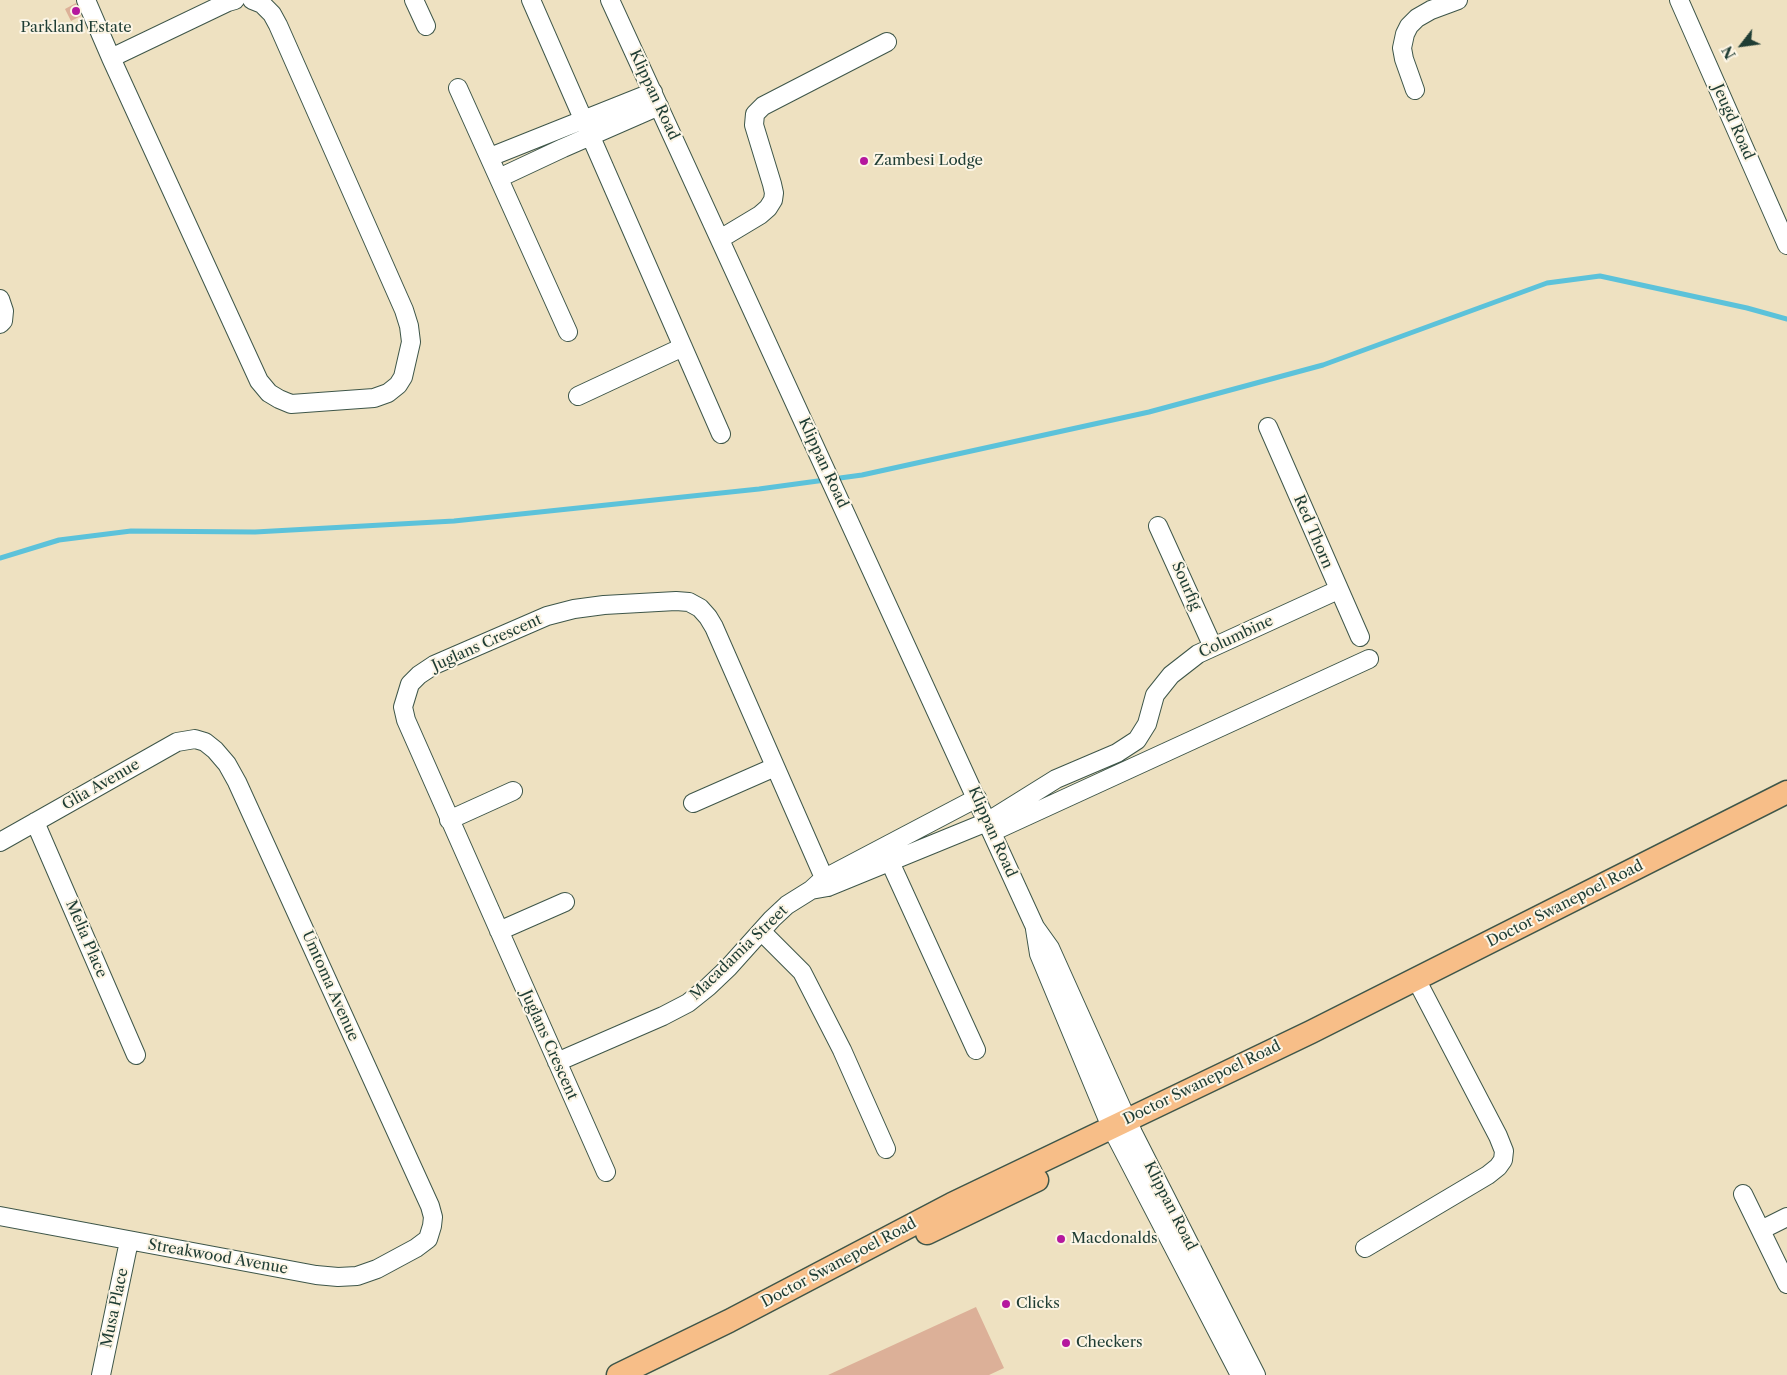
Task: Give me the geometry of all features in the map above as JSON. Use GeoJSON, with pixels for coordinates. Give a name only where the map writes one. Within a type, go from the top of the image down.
{"type":"FeatureCollection","features":[{"type":"Feature","properties":{"kind":"main road","name":"Doctor Swanepoel Road"},"geometry":{"type":"LineString","coordinates":[[618,1375],[729,1321],[952,1204],[1315,1044],[1419,984],[1787,792]]}},
{"type":"Feature","properties":{"kind":"main road","name":"Doctor Swanepoel Road"},"geometry":{"type":"LineString","coordinates":[[1419,984],[1787,804]]}},
{"type":"Feature","properties":{"kind":"main road","name":"Doctor Swanepoel Road"},"geometry":{"type":"LineString","coordinates":[[630,1375],[1122,1130]]}},
{"type":"Feature","properties":{"kind":"street"},"geometry":{"type":"LineString","coordinates":[[86,0],[259,381],[269,393],[291,404],[374,398],[388,393],[398,386],[403,377],[411,342],[409,326],[404,310],[278,25],[272,14],[262,4],[252,0]]}},
{"type":"Feature","properties":{"kind":"street"},"geometry":{"type":"LineString","coordinates":[[111,58],[235,0]]}},
{"type":"Feature","properties":{"kind":"street"},"geometry":{"type":"LineString","coordinates":[[414,0],[426,26]]}},
{"type":"Feature","properties":{"kind":"street"},"geometry":{"type":"LineString","coordinates":[[531,0],[721,434]]}},
{"type":"Feature","properties":{"kind":"street","name":"Klippan Road"},"geometry":{"type":"LineString","coordinates":[[610,0],[977,798],[1035,927],[1039,954],[1122,1130],[1244,1370],[1256,1375]]}},
{"type":"Feature","properties":{"kind":"street"},"geometry":{"type":"LineString","coordinates":[[1415,90],[1404,59],[1402,48],[1404,34],[1417,18],[1430,10],[1458,0]]}},
{"type":"Feature","properties":{"kind":"street","name":"Jeugd Road"},"geometry":{"type":"LineString","coordinates":[[1679,0],[1783,224],[1787,245]]}},
{"type":"Feature","properties":{"kind":"street"},"geometry":{"type":"LineString","coordinates":[[720,239],[760,214],[768,208],[773,200],[772,184],[754,125],[755,114],[774,99],[887,42]]}},
{"type":"Feature","properties":{"kind":"street"},"geometry":{"type":"LineString","coordinates":[[458,88],[568,332]]}},
{"type":"Feature","properties":{"kind":"street"},"geometry":{"type":"LineString","coordinates":[[499,178],[588,128],[656,99]]}},
{"type":"Feature","properties":{"kind":"street"},"geometry":{"type":"LineString","coordinates":[[490,157],[588,128]]}},
{"type":"Feature","properties":{"kind":"street"},"geometry":{"type":"LineString","coordinates":[[0,299],[4,311],[3,321],[0,324]]}},
{"type":"Feature","properties":{"kind":"street"},"geometry":{"type":"LineString","coordinates":[[578,396],[683,348]]}},
{"type":"Feature","properties":{"kind":"street","name":"Red Thorn"},"geometry":{"type":"LineString","coordinates":[[1268,427],[1360,637]]}},
{"type":"Feature","properties":{"kind":"street","name":"Sourfig"},"geometry":{"type":"LineString","coordinates":[[1158,526],[1213,647]]}},
{"type":"Feature","properties":{"kind":"street","name":"Columbine"},"geometry":{"type":"LineString","coordinates":[[989,827],[1056,779],[1117,753],[1137,740],[1148,724],[1155,695],[1171,675],[1198,654],[1338,590]]}},
{"type":"Feature","properties":{"kind":"street","name":"Juglans Crescent"},"geometry":{"type":"LineString","coordinates":[[606,1172],[406,720],[403,707],[410,684],[434,665],[547,616],[574,609],[604,605],[689,602],[700,608],[714,627],[775,767],[821,885]]}},
{"type":"Feature","properties":{"kind":"street"},"geometry":{"type":"LineString","coordinates":[[989,827],[1369,659]]}},
{"type":"Feature","properties":{"kind":"street","name":"Glia Avenue"},"geometry":{"type":"LineString","coordinates":[[0,842],[177,742],[194,739],[205,742]]}},
{"type":"Feature","properties":{"kind":"street","name":"Umtoma Avenue"},"geometry":{"type":"LineString","coordinates":[[205,742],[227,764],[237,782],[430,1206],[433,1217],[428,1239]]}},
{"type":"Feature","properties":{"kind":"street"},"geometry":{"type":"LineString","coordinates":[[693,803],[775,767]]}},
{"type":"Feature","properties":{"kind":"street"},"geometry":{"type":"LineString","coordinates":[[449,820],[513,791]]}},
{"type":"Feature","properties":{"kind":"street","name":"Macadamia Street"},"geometry":{"type":"LineString","coordinates":[[557,1062],[663,1016],[688,1003],[728,968],[787,905],[977,798]]}},
{"type":"Feature","properties":{"kind":"street","name":"Melia Place"},"geometry":{"type":"LineString","coordinates":[[35,822],[136,1055]]}},
{"type":"Feature","properties":{"kind":"street","name":"Macadamia Street"},"geometry":{"type":"LineString","coordinates":[[821,885],[989,827]]}},
{"type":"Feature","properties":{"kind":"street"},"geometry":{"type":"LineString","coordinates":[[890,862],[976,1050]]}},
{"type":"Feature","properties":{"kind":"street"},"geometry":{"type":"LineString","coordinates":[[499,931],[565,902]]}},
{"type":"Feature","properties":{"kind":"street"},"geometry":{"type":"LineString","coordinates":[[761,931],[802,972],[842,1050],[886,1149]]}},
{"type":"Feature","properties":{"kind":"street"},"geometry":{"type":"LineString","coordinates":[[1365,1248],[1488,1176],[1503,1160],[1504,1151],[1498,1136],[1419,984]]}},
{"type":"Feature","properties":{"kind":"street"},"geometry":{"type":"LineString","coordinates":[[1744,1194],[1787,1284]]}},
{"type":"Feature","properties":{"kind":"street","name":"Streakwood Avenue"},"geometry":{"type":"LineString","coordinates":[[0,1216],[316,1275],[338,1277],[357,1276],[377,1269],[416,1248],[428,1239]]}},
{"type":"Feature","properties":{"kind":"street"},"geometry":{"type":"LineString","coordinates":[[1761,1230],[1787,1217]]}},
{"type":"Feature","properties":{"kind":"street","name":"Musa Place"},"geometry":{"type":"LineString","coordinates":[[101,1375],[129,1241]]}},
{"type":"Feature","properties":{"kind":"building","name":"Parkland Estate"},"geometry":{"type":"Polygon","coordinates":[[[76,3],[81,16],[71,21],[65,9],[76,3]]]}},
{"type":"Feature","properties":{"kind":"building"},"geometry":{"type":"Polygon","coordinates":[[[976,1307],[1004,1368],[989,1375],[828,1375],[976,1307]]]}},
{"type":"Feature","properties":{"kind":"waterway"},"geometry":{"type":"LineString","coordinates":[[0,558],[59,540],[131,531],[255,532],[454,521],[759,489],[862,475],[1149,412],[1323,365],[1547,283],[1600,276],[1747,308],[1787,319]]}},
{"type":"Feature","properties":{"kind":"place","name":"Parkland Estate"},"geometry":{"type":"Point","coordinates":[76,11]}},
{"type":"Feature","properties":{"kind":"place","name":"Zambesi Lodge"},"geometry":{"type":"Point","coordinates":[864,161]}},
{"type":"Feature","properties":{"kind":"place","name":"Macdonalds"},"geometry":{"type":"Point","coordinates":[1061,1239]}},
{"type":"Feature","properties":{"kind":"place","name":"Clicks"},"geometry":{"type":"Point","coordinates":[1006,1304]}},
{"type":"Feature","properties":{"kind":"place","name":"Checkers"},"geometry":{"type":"Point","coordinates":[1066,1343]}}]}
